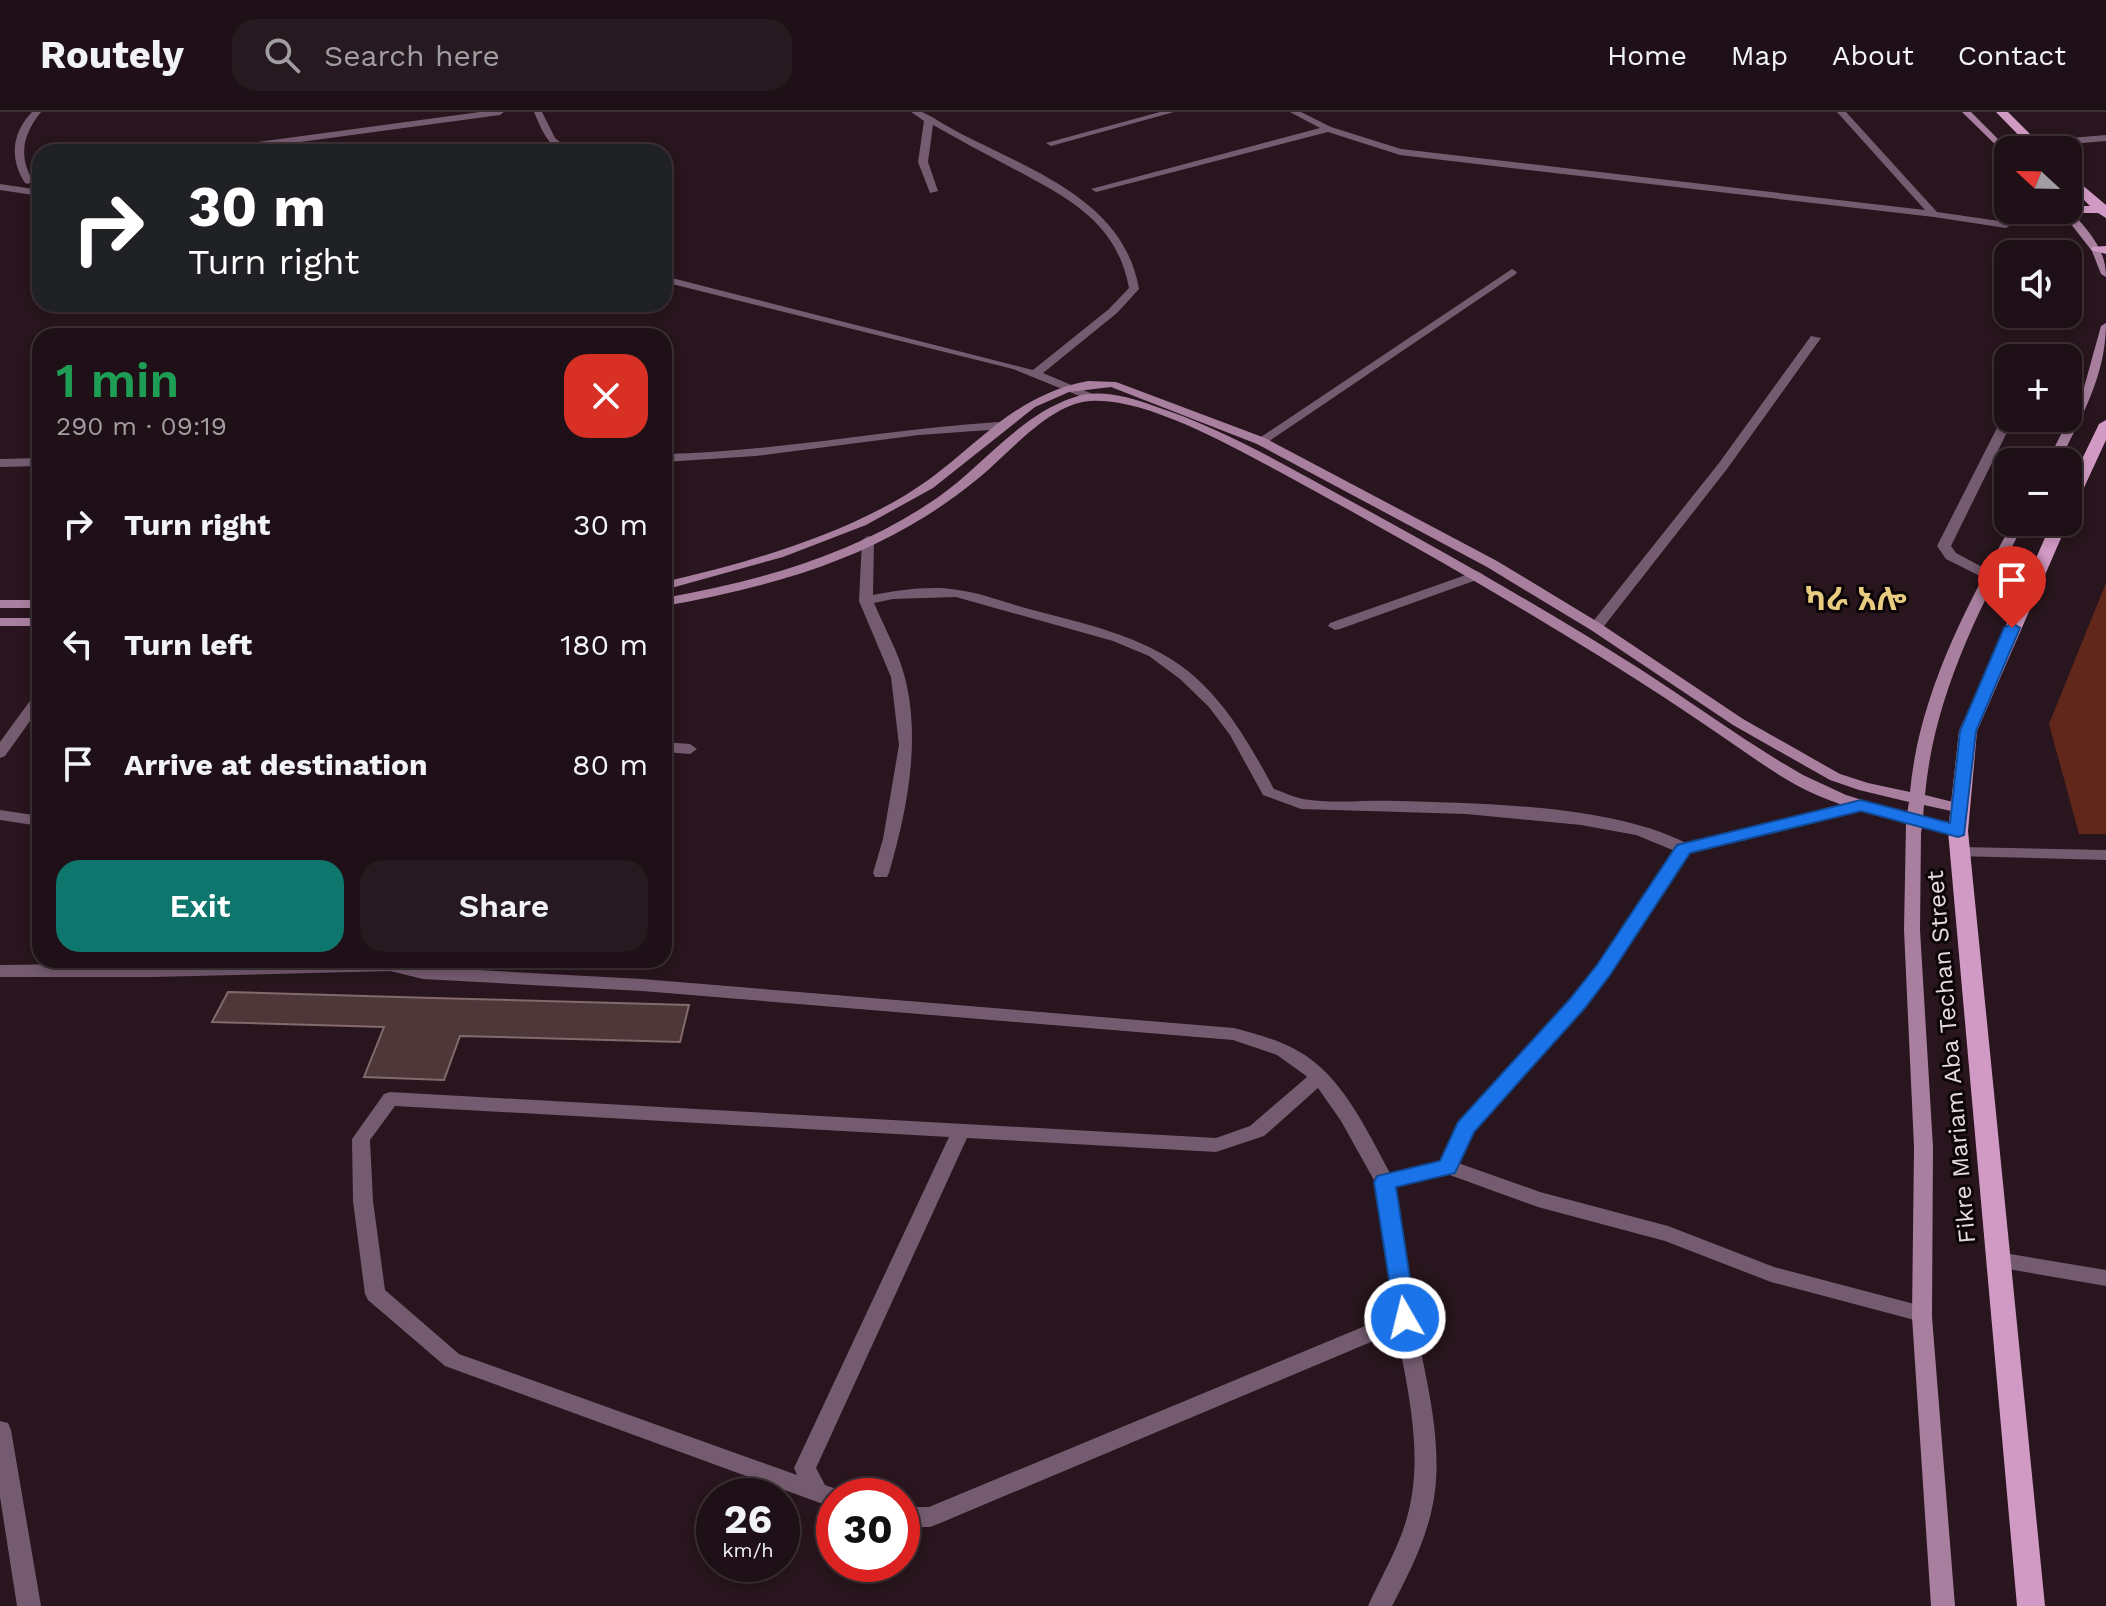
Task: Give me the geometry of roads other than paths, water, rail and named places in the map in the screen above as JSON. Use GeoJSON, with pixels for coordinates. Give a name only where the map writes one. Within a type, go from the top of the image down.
{"type":"FeatureCollection","features":[{"type":"Feature","properties":{"kind":"main road"},"geometry":{"type":"LineString","coordinates":[[1966,112],[1994,140]]}},
{"type":"Feature","properties":{"kind":"main road"},"geometry":{"type":"LineString","coordinates":[[2002,112],[2026,136]]}},
{"type":"Feature","properties":{"kind":"main road"},"geometry":{"type":"LineString","coordinates":[[2082,190],[2105,211]]}},
{"type":"Feature","properties":{"kind":"main road"},"geometry":{"type":"LineString","coordinates":[[2082,210],[2105,211]]}},
{"type":"Feature","properties":{"kind":"main road"},"geometry":{"type":"LineString","coordinates":[[2078,224],[2101,250],[2106,274]]}},
{"type":"Feature","properties":{"kind":"main road"},"geometry":{"type":"LineString","coordinates":[[2060,448],[2089,391],[2106,326]]}},
{"type":"Feature","properties":{"kind":"main road"},"geometry":{"type":"LineString","coordinates":[[672,584],[761,562],[891,508],[965,458],[999,426],[1039,399],[1069,386],[1112,384],[1261,441],[1492,564],[1596,627],[1738,722],[1835,777],[1960,808]]}},
{"type":"Feature","properties":{"kind":"main road"},"geometry":{"type":"LineString","coordinates":[[672,601],[704,596],[775,577],[913,519],[950,496],[1042,418],[1070,402],[1091,397],[1128,403],[1234,444],[1477,575],[1586,641],[1785,772],[1861,806],[1914,820],[1959,842]]}},
{"type":"Feature","properties":{"kind":"main road"},"geometry":{"type":"LineString","coordinates":[[2082,475],[2106,424]]}},
{"type":"Feature","properties":{"kind":"main road"},"geometry":{"type":"LineString","coordinates":[[1943,1606],[1922,1314],[1923,1128],[1912,917],[1915,798],[1926,735],[1943,680],[2012,536]]}},
{"type":"Feature","properties":{"kind":"main road","name":"Fikre Mariam Aba Techan Street"},"geometry":{"type":"LineString","coordinates":[[2031,1606],[1959,842],[1968,731],[2054,536]]}},
{"type":"Feature","properties":{"kind":"main road"},"geometry":{"type":"LineString","coordinates":[[0,604],[32,604]]}},
{"type":"Feature","properties":{"kind":"main road"},"geometry":{"type":"LineString","coordinates":[[0,622],[32,622]]}},
{"type":"Feature","properties":{"kind":"street"},"geometry":{"type":"LineString","coordinates":[[28,181],[17,161],[19,144],[30,118],[37,112]]}},
{"type":"Feature","properties":{"kind":"street"},"geometry":{"type":"LineString","coordinates":[[264,144],[500,112]]}},
{"type":"Feature","properties":{"kind":"street"},"geometry":{"type":"LineString","coordinates":[[538,112],[551,139],[557,144]]}},
{"type":"Feature","properties":{"kind":"street"},"geometry":{"type":"LineString","coordinates":[[915,112],[1073,197],[1094,212],[1129,269],[1134,289],[1113,311],[1036,373]]}},
{"type":"Feature","properties":{"kind":"street"},"geometry":{"type":"LineString","coordinates":[[1051,143],[1170,112]]}},
{"type":"Feature","properties":{"kind":"street"},"geometry":{"type":"LineString","coordinates":[[1294,112],[1328,129],[1400,152],[1748,190],[2006,225]]}},
{"type":"Feature","properties":{"kind":"street"},"geometry":{"type":"LineString","coordinates":[[1841,112],[1934,214]]}},
{"type":"Feature","properties":{"kind":"street"},"geometry":{"type":"LineString","coordinates":[[929,119],[923,162],[933,191]]}},
{"type":"Feature","properties":{"kind":"street"},"geometry":{"type":"LineString","coordinates":[[1096,189],[1328,129]]}},
{"type":"Feature","properties":{"kind":"street"},"geometry":{"type":"LineString","coordinates":[[2082,141],[2106,138]]}},
{"type":"Feature","properties":{"kind":"street"},"geometry":{"type":"LineString","coordinates":[[13,188],[32,180]]}},
{"type":"Feature","properties":{"kind":"street"},"geometry":{"type":"LineString","coordinates":[[0,187],[32,192]]}},
{"type":"Feature","properties":{"kind":"street"},"geometry":{"type":"LineString","coordinates":[[1261,441],[1512,272]]}},
{"type":"Feature","properties":{"kind":"street"},"geometry":{"type":"LineString","coordinates":[[672,281],[1036,373],[1091,397]]}},
{"type":"Feature","properties":{"kind":"street"},"geometry":{"type":"LineString","coordinates":[[1596,627],[1723,466],[1815,338]]}},
{"type":"Feature","properties":{"kind":"street"},"geometry":{"type":"LineString","coordinates":[[672,458],[708,458],[791,450],[909,433],[999,426]]}},
{"type":"Feature","properties":{"kind":"street"},"geometry":{"type":"LineString","coordinates":[[1990,577],[1951,556],[1944,546],[2001,432]]}},
{"type":"Feature","properties":{"kind":"street"},"geometry":{"type":"LineString","coordinates":[[0,463],[32,462]]}},
{"type":"Feature","properties":{"kind":"street"},"geometry":{"type":"LineString","coordinates":[[868,540],[866,601],[898,677],[906,745],[891,839],[881,873]]}},
{"type":"Feature","properties":{"kind":"street"},"geometry":{"type":"LineString","coordinates":[[1335,626],[1477,575]]}},
{"type":"Feature","properties":{"kind":"street"},"geometry":{"type":"LineString","coordinates":[[866,601],[926,592],[956,593],[1091,629],[1154,653],[1185,676],[1214,704],[1237,734],[1268,792],[1282,800],[1301,804],[1535,814],[1626,827],[1663,837],[1684,849]]}},
{"type":"Feature","properties":{"kind":"street"},"geometry":{"type":"LineString","coordinates":[[0,753],[32,708]]}},
{"type":"Feature","properties":{"kind":"street"},"geometry":{"type":"LineString","coordinates":[[672,748],[690,749]]}},
{"type":"Feature","properties":{"kind":"street"},"geometry":{"type":"LineString","coordinates":[[1447,1167],[1466,1127],[1604,970],[1684,849],[1861,806]]}},
{"type":"Feature","properties":{"kind":"street"},"geometry":{"type":"LineString","coordinates":[[0,815],[32,820]]}},
{"type":"Feature","properties":{"kind":"street"},"geometry":{"type":"LineString","coordinates":[[1959,842],[2106,855]]}},
{"type":"Feature","properties":{"kind":"street"},"geometry":{"type":"LineString","coordinates":[[0,971],[92,968]]}},
{"type":"Feature","properties":{"kind":"street"},"geometry":{"type":"LineString","coordinates":[[406,968],[423,973],[642,985],[1234,1034],[1298,1059],[1318,1078],[1348,1116],[1385,1182],[1405,1318],[1418,1380],[1424,1441],[1424,1493],[1402,1564],[1380,1606]]}},
{"type":"Feature","properties":{"kind":"street"},"geometry":{"type":"LineString","coordinates":[[816,1492],[452,1360],[375,1294],[363,1201],[361,1139],[390,1099],[1216,1145],[1257,1131],[1318,1078]]}},
{"type":"Feature","properties":{"kind":"street"},"geometry":{"type":"LineString","coordinates":[[816,1483],[805,1468],[961,1131]]}},
{"type":"Feature","properties":{"kind":"street"},"geometry":{"type":"LineString","coordinates":[[1385,1182],[1447,1167],[1538,1199],[1668,1234],[1771,1274],[1922,1314]]}},
{"type":"Feature","properties":{"kind":"street"},"geometry":{"type":"LineString","coordinates":[[1998,1260],[2106,1278]]}},
{"type":"Feature","properties":{"kind":"street"},"geometry":{"type":"LineString","coordinates":[[920,1517],[930,1517],[1405,1318]]}},
{"type":"Feature","properties":{"kind":"street"},"geometry":{"type":"LineString","coordinates":[[0,1430],[7,1531],[29,1606]]}},
{"type":"Feature","properties":{"kind":"district","name":"ካራ አሎ"},"geometry":{"type":"Point","coordinates":[1856,599]}}]}
